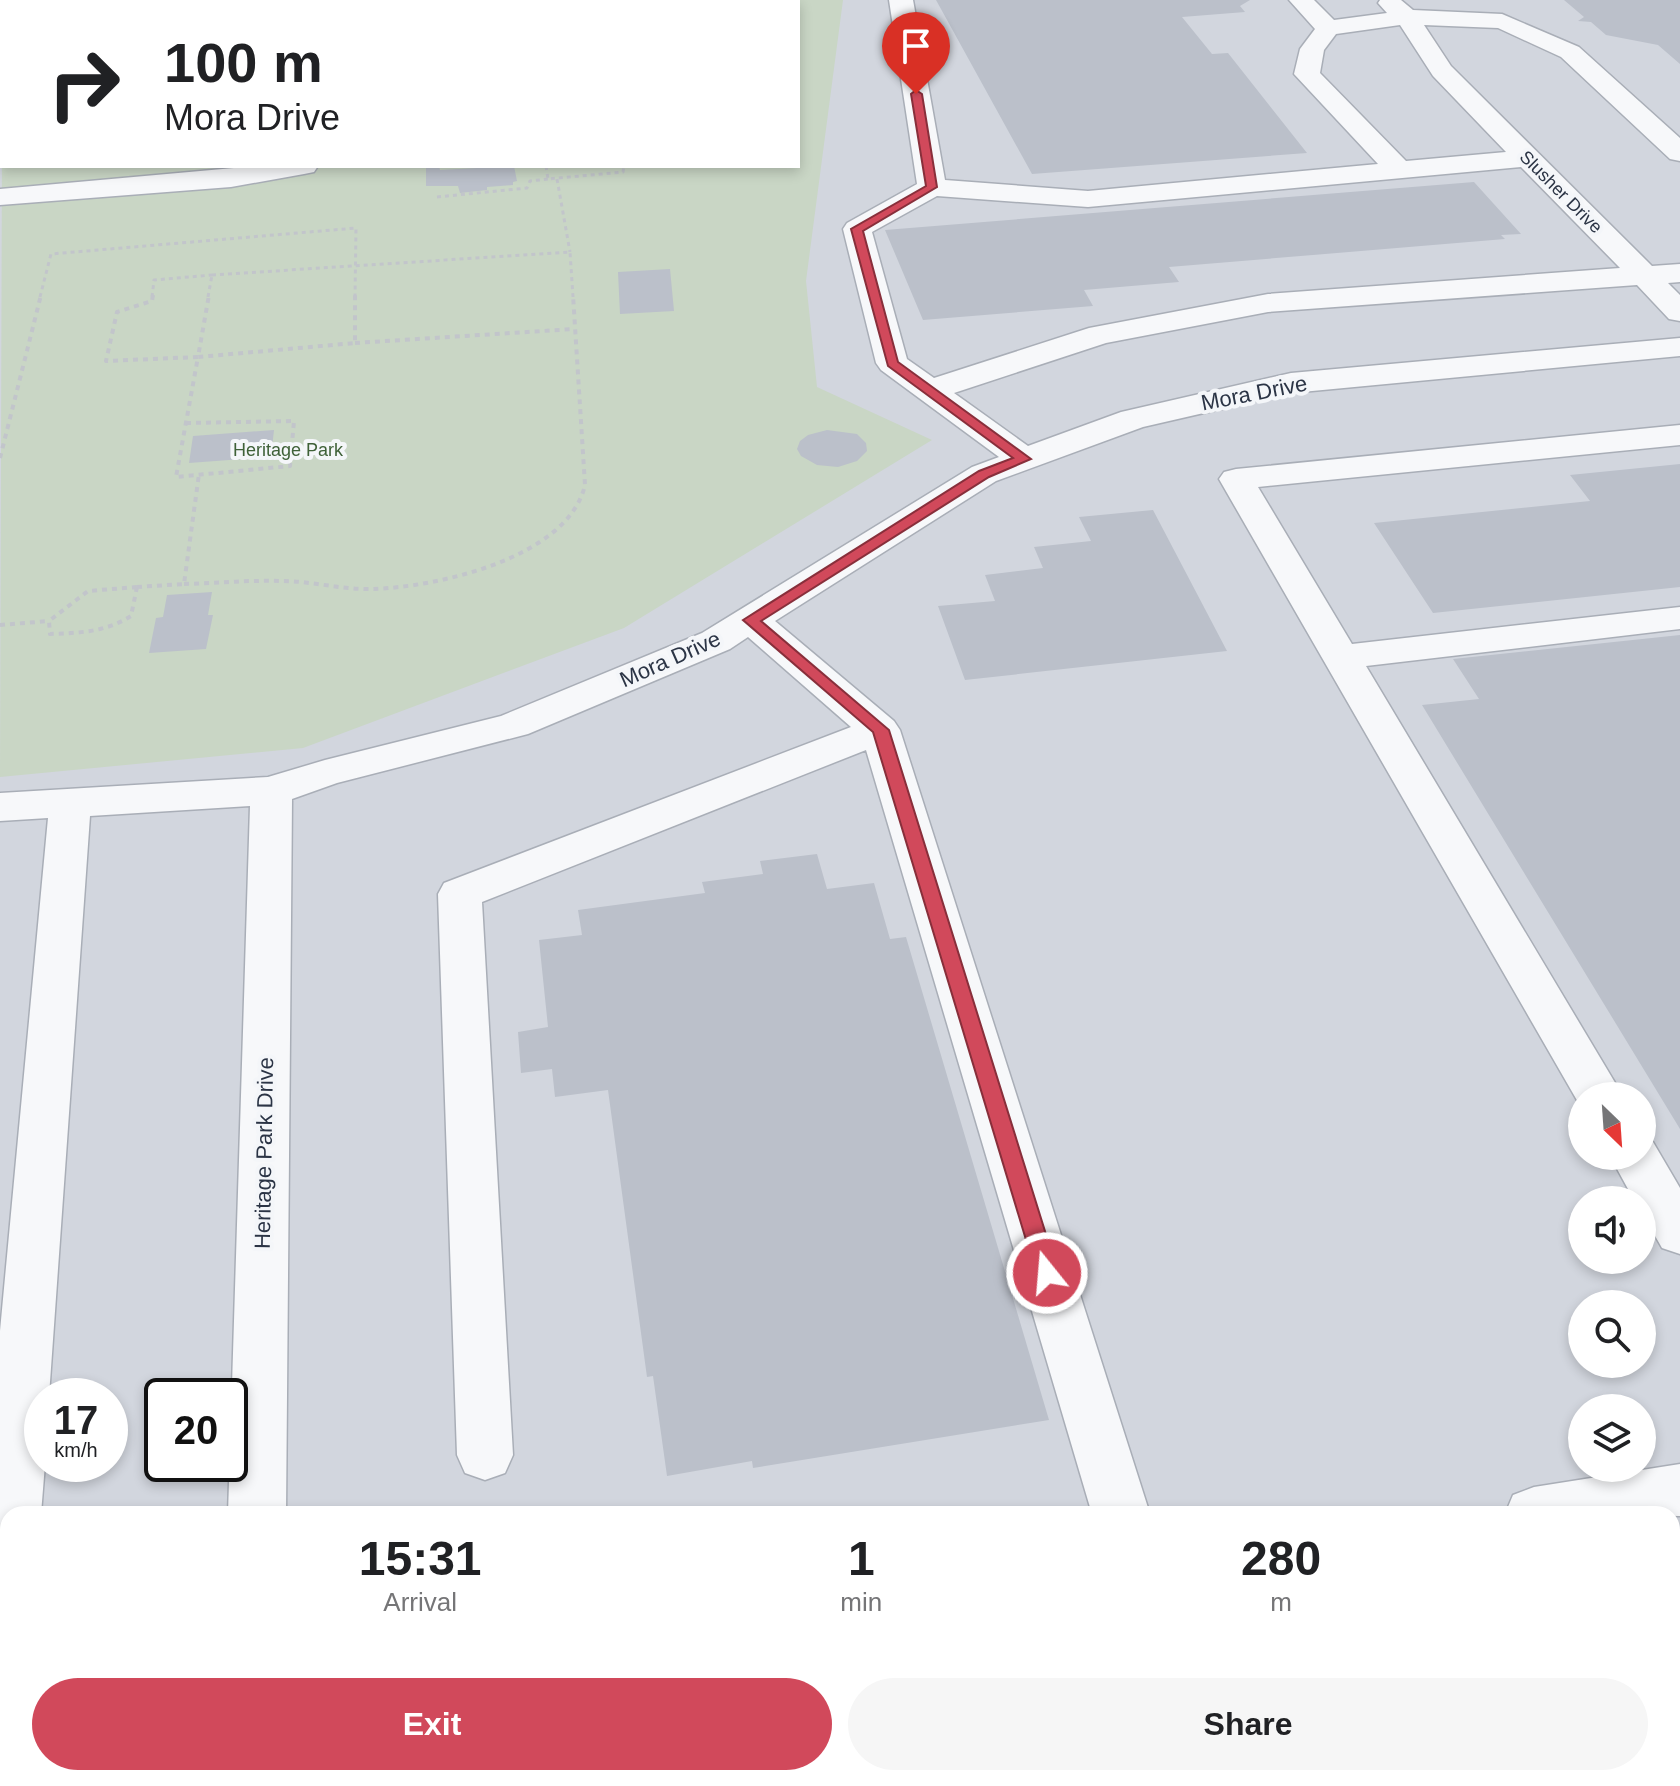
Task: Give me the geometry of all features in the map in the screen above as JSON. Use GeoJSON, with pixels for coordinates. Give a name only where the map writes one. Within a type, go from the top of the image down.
{"type":"FeatureCollection","features":[{"type":"Feature","properties":{"kind":"street"},"geometry":{"type":"LineString","coordinates":[[901,0],[932,187]]}},
{"type":"Feature","properties":{"kind":"street"},"geometry":{"type":"LineString","coordinates":[[1301,0],[1328,28]]}},
{"type":"Feature","properties":{"kind":"street"},"geometry":{"type":"LineString","coordinates":[[1399,170],[1307,74],[1312,49],[1328,28],[1397,8],[1502,21],[1570,52],[1680,153]]}},
{"type":"Feature","properties":{"kind":"street","name":"Slusher Drive"},"geometry":{"type":"LineString","coordinates":[[1397,8],[1442,71],[1680,312]]}},
{"type":"Feature","properties":{"kind":"street"},"geometry":{"type":"LineString","coordinates":[[1024,459],[892,363],[857,229],[932,187],[1088,199],[1527,158]]}},
{"type":"Feature","properties":{"kind":"street"},"geometry":{"type":"LineString","coordinates":[[0,197],[231,179],[293,168]]}},
{"type":"Feature","properties":{"kind":"street"},"geometry":{"type":"LineString","coordinates":[[929,390],[1100,335],[1268,303],[1680,273]]}},
{"type":"Feature","properties":{"kind":"street","name":"Mora Drive"},"geometry":{"type":"LineString","coordinates":[[0,807],[271,791],[325,773],[514,725],[716,641],[984,474],[1133,419],[1291,383],[1680,347]]}},
{"type":"Feature","properties":{"kind":"street"},"geometry":{"type":"LineString","coordinates":[[1591,1082],[1236,479],[1680,435]]}},
{"type":"Feature","properties":{"kind":"street"},"geometry":{"type":"LineString","coordinates":[[1340,657],[1680,618]]}},
{"type":"Feature","properties":{"kind":"street"},"geometry":{"type":"LineString","coordinates":[[751,620],[880,730],[1119,1506]]}},
{"type":"Feature","properties":{"kind":"street"},"geometry":{"type":"LineString","coordinates":[[485,1455],[460,894],[880,730]]}},
{"type":"Feature","properties":{"kind":"street","name":"Heritage Park Drive"},"geometry":{"type":"LineString","coordinates":[[257,1506],[271,791]]}},
{"type":"Feature","properties":{"kind":"street"},"geometry":{"type":"LineString","coordinates":[[13,1506],[70,803]]}},
{"type":"Feature","properties":{"kind":"street"},"geometry":{"type":"LineString","coordinates":[[1643,1170],[1680,1233]]}},
{"type":"Feature","properties":{"kind":"street"},"geometry":{"type":"LineString","coordinates":[[1605,1506],[1658,1500]]}},
{"type":"Feature","properties":{"kind":"path"},"geometry":{"type":"LineString","coordinates":[[546,168],[548,179]]}},
{"type":"Feature","properties":{"kind":"path"},"geometry":{"type":"LineString","coordinates":[[437,197],[527,188],[530,181],[623,172],[624,168]]}},
{"type":"Feature","properties":{"kind":"path"},"geometry":{"type":"LineString","coordinates":[[0,625],[49,621],[88,591],[184,584],[297,581],[348,589],[389,588],[449,579],[507,558],[539,542],[565,522],[580,506],[585,485],[570,252],[557,179]]}},
{"type":"Feature","properties":{"kind":"path"},"geometry":{"type":"LineString","coordinates":[[0,458],[51,254],[356,228],[355,343]]}},
{"type":"Feature","properties":{"kind":"path"},"geometry":{"type":"LineString","coordinates":[[570,252],[355,264],[154,280],[152,301],[117,312],[106,361],[574,329]]}},
{"type":"Feature","properties":{"kind":"path"},"geometry":{"type":"LineString","coordinates":[[186,423],[294,421],[290,466],[176,477],[212,275]]}},
{"type":"Feature","properties":{"kind":"path"},"geometry":{"type":"LineString","coordinates":[[184,584],[199,474]]}},
{"type":"Feature","properties":{"kind":"path"},"geometry":{"type":"LineString","coordinates":[[49,621],[50,634],[108,629],[131,616],[137,587]]}},
{"type":"Feature","properties":{"kind":"shaded area"},"geometry":{"type":"Polygon","coordinates":[[[800,0],[1680,0],[1680,1506],[0,1506],[0,168],[800,168],[800,0]]]}},
{"type":"Feature","properties":{"kind":"green space","name":"Heritage Park"},"geometry":{"type":"Polygon","coordinates":[[[800,0],[843,0],[806,281],[817,387],[932,440],[624,628],[303,748],[0,777],[2,168],[800,168],[800,0]]]}},
{"type":"Feature","properties":{"kind":"building"},"geometry":{"type":"Polygon","coordinates":[[[936,0],[1250,0],[1240,6],[1245,12],[1182,17],[1212,54],[1228,53],[1307,153],[1032,174],[936,0]]]}},
{"type":"Feature","properties":{"kind":"building"},"geometry":{"type":"Polygon","coordinates":[[[1564,0],[1680,0],[1680,64],[1658,45],[1606,35],[1591,22],[1578,21],[1584,17],[1564,0]]]}},
{"type":"Feature","properties":{"kind":"building"},"geometry":{"type":"Polygon","coordinates":[[[426,168],[514,168],[517,181],[513,185],[460,193],[458,186],[426,186],[426,168]]]}},
{"type":"Feature","properties":{"kind":"building"},"geometry":{"type":"Polygon","coordinates":[[[1474,182],[1521,234],[1501,235],[1505,239],[1169,267],[1179,282],[1084,290],[1093,306],[923,320],[885,230],[1474,182]]]}},
{"type":"Feature","properties":{"kind":"building"},"geometry":{"type":"Polygon","coordinates":[[[670,269],[674,311],[620,314],[618,272],[670,269]]]}},
{"type":"Feature","properties":{"kind":"building"},"geometry":{"type":"Polygon","coordinates":[[[274,430],[271,457],[189,463],[193,436],[274,430]]]}},
{"type":"Feature","properties":{"kind":"building"},"geometry":{"type":"Polygon","coordinates":[[[827,430],[857,434],[866,443],[867,451],[857,461],[838,467],[817,465],[801,456],[797,449],[800,441],[808,435],[827,430]]]}},
{"type":"Feature","properties":{"kind":"building"},"geometry":{"type":"Polygon","coordinates":[[[1680,464],[1680,587],[1433,613],[1374,523],[1590,501],[1570,475],[1680,464]]]}},
{"type":"Feature","properties":{"kind":"building"},"geometry":{"type":"Polygon","coordinates":[[[1153,510],[1227,651],[965,680],[938,606],[995,601],[985,575],[1043,568],[1034,547],[1091,541],[1079,517],[1153,510]]]}},
{"type":"Feature","properties":{"kind":"building"},"geometry":{"type":"Polygon","coordinates":[[[212,592],[208,615],[213,615],[206,649],[149,653],[156,618],[163,617],[167,595],[212,592]]]}},
{"type":"Feature","properties":{"kind":"building"},"geometry":{"type":"Polygon","coordinates":[[[1680,635],[1680,1129],[1656,1090],[1656,1082],[1651,1082],[1422,705],[1479,699],[1453,659],[1680,635]]]}},
{"type":"Feature","properties":{"kind":"building"},"geometry":{"type":"Polygon","coordinates":[[[817,854],[827,889],[874,883],[890,939],[906,937],[1049,1420],[753,1468],[752,1461],[667,1476],[653,1376],[647,1377],[608,1090],[555,1097],[552,1069],[521,1073],[518,1032],[548,1027],[539,940],[582,935],[578,910],[705,893],[702,882],[763,874],[760,861],[817,854]]]}},
{"type":"Feature","properties":{"kind":"route"},"geometry":{"type":"LineString","coordinates":[[916,94],[932,187],[857,229],[892,363],[1024,459],[984,474],[751,620],[880,730],[1047,1273]]}}]}
